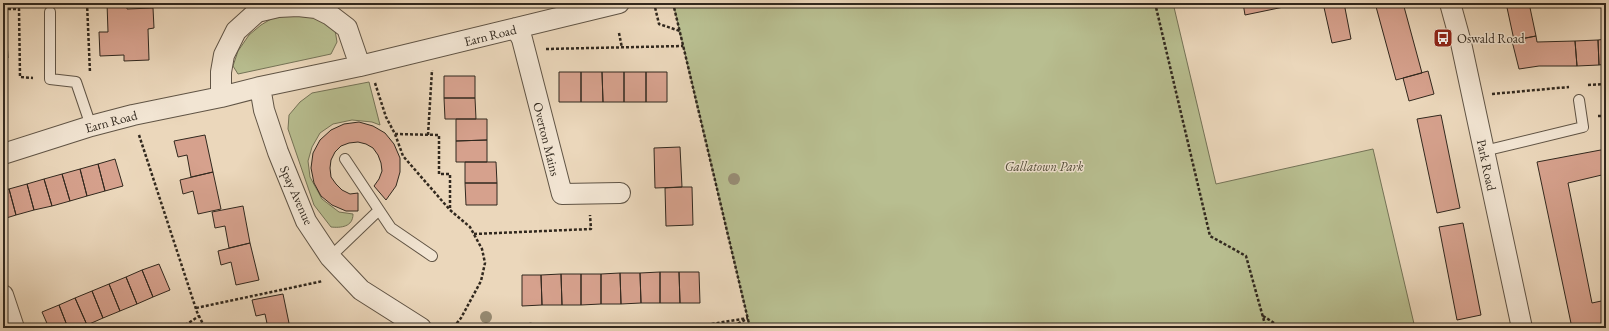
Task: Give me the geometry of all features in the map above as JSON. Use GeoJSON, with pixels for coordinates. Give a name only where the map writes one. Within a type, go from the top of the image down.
{"type":"FeatureCollection","features":[{"type":"Feature","properties":{"kind":"street","name":"Earn Road"},"geometry":{"type":"LineString","coordinates":[[3,154],[91,126],[133,115],[221,97],[260,87],[367,71],[516,28],[566,9],[619,3]]}},
{"type":"Feature","properties":{"kind":"street","name":"Park Road"},"geometry":{"type":"LineString","coordinates":[[1450,3],[1461,42],[1522,328]]}},
{"type":"Feature","properties":{"kind":"street"},"geometry":{"type":"LineString","coordinates":[[221,97],[221,72],[224,55],[236,31],[257,12],[278,7],[298,6],[316,8],[330,14],[347,28],[367,71]]}},
{"type":"Feature","properties":{"kind":"street","name":"Overton Mains"},"geometry":{"type":"LineString","coordinates":[[516,28],[522,39],[562,194],[620,193]]}},
{"type":"Feature","properties":{"kind":"street","name":"Spay Avenue"},"geometry":{"type":"LineString","coordinates":[[260,87],[264,110],[278,152],[306,221],[330,257],[361,290],[421,328]]}},
{"type":"Feature","properties":{"kind":"street"},"geometry":{"type":"LineString","coordinates":[[3,295],[14,328]]}},
{"type":"Feature","properties":{"kind":"lane"},"geometry":{"type":"LineString","coordinates":[[50,12],[50,79],[76,82],[91,126]]}},
{"type":"Feature","properties":{"kind":"lane"},"geometry":{"type":"LineString","coordinates":[[1484,151],[1583,126],[1579,100]]}},
{"type":"Feature","properties":{"kind":"lane"},"geometry":{"type":"LineString","coordinates":[[345,159],[378,211],[391,228],[432,256]]}},
{"type":"Feature","properties":{"kind":"lane"},"geometry":{"type":"LineString","coordinates":[[330,257],[378,211]]}},
{"type":"Feature","properties":{"kind":"path"},"geometry":{"type":"LineString","coordinates":[[9,3],[9,9],[19,9],[20,77],[50,79]]}},
{"type":"Feature","properties":{"kind":"path"},"geometry":{"type":"LineString","coordinates":[[76,82],[91,83],[87,3]]}},
{"type":"Feature","properties":{"kind":"path"},"geometry":{"type":"LineString","coordinates":[[654,3],[659,24],[680,31]]}},
{"type":"Feature","properties":{"kind":"path"},"geometry":{"type":"LineString","coordinates":[[673,3],[750,328]]}},
{"type":"Feature","properties":{"kind":"path"},"geometry":{"type":"LineString","coordinates":[[1155,3],[1210,236],[1246,256],[1266,328]]}},
{"type":"Feature","properties":{"kind":"path"},"geometry":{"type":"LineString","coordinates":[[619,33],[622,48]]}},
{"type":"Feature","properties":{"kind":"path"},"geometry":{"type":"LineString","coordinates":[[539,50],[683,46]]}},
{"type":"Feature","properties":{"kind":"path"},"geometry":{"type":"LineString","coordinates":[[428,135],[432,69]]}},
{"type":"Feature","properties":{"kind":"path"},"geometry":{"type":"LineString","coordinates":[[367,71],[386,117],[395,134],[402,156],[450,210],[470,227],[482,249],[485,263],[481,281],[461,318],[453,328]]}},
{"type":"Feature","properties":{"kind":"path"},"geometry":{"type":"LineString","coordinates":[[1584,86],[1606,84]]}},
{"type":"Feature","properties":{"kind":"path"},"geometry":{"type":"LineString","coordinates":[[1472,96],[1577,86]]}},
{"type":"Feature","properties":{"kind":"path"},"geometry":{"type":"LineString","coordinates":[[133,115],[196,308],[205,328]]}},
{"type":"Feature","properties":{"kind":"path"},"geometry":{"type":"LineString","coordinates":[[395,134],[439,135],[439,174],[450,174],[450,210]]}},
{"type":"Feature","properties":{"kind":"path"},"geometry":{"type":"LineString","coordinates":[[474,234],[591,229],[590,194]]}},
{"type":"Feature","properties":{"kind":"path"},"geometry":{"type":"LineString","coordinates":[[196,308],[348,276]]}},
{"type":"Feature","properties":{"kind":"path"},"geometry":{"type":"LineString","coordinates":[[181,328],[199,316]]}},
{"type":"Feature","properties":{"kind":"path"},"geometry":{"type":"LineString","coordinates":[[1263,316],[1282,328]]}},
{"type":"Feature","properties":{"kind":"path"},"geometry":{"type":"LineString","coordinates":[[687,328],[748,318]]}},
{"type":"Feature","properties":{"kind":"path"},"geometry":{"type":"LineString","coordinates":[[729,328],[748,318]]}},
{"type":"Feature","properties":{"kind":"path"},"geometry":{"type":"LineString","coordinates":[[505,328],[530,324],[575,328]]}},
{"type":"Feature","properties":{"kind":"green space","name":"Gallatown Park"},"geometry":{"type":"Polygon","coordinates":[[[673,3],[1173,3],[1216,184],[1373,149],[1415,328],[750,328],[673,3]]]}},
{"type":"Feature","properties":{"kind":"green space"},"geometry":{"type":"Polygon","coordinates":[[[309,13],[335,30],[337,42],[331,54],[238,74],[233,66],[238,51],[249,35],[261,25],[276,16],[309,13]]]}},
{"type":"Feature","properties":{"kind":"green space"},"geometry":{"type":"Polygon","coordinates":[[[369,82],[380,125],[372,122],[352,120],[333,124],[320,133],[312,147],[308,161],[310,177],[322,199],[339,212],[353,214],[351,222],[346,226],[331,227],[314,205],[288,129],[289,115],[300,102],[312,93],[369,82]]]}},
{"type":"Feature","properties":{"kind":"building"},"geometry":{"type":"Polygon","coordinates":[[[107,3],[127,3],[127,9],[153,8],[154,28],[148,29],[149,60],[124,61],[124,55],[100,56],[99,32],[108,32],[107,3]]]}},
{"type":"Feature","properties":{"kind":"building"},"geometry":{"type":"Polygon","coordinates":[[[1243,3],[1303,3],[1245,15],[1243,3]]]}},
{"type":"Feature","properties":{"kind":"building"},"geometry":{"type":"Polygon","coordinates":[[[1323,3],[1344,3],[1351,39],[1332,43],[1323,3]]]}},
{"type":"Feature","properties":{"kind":"building"},"geometry":{"type":"Polygon","coordinates":[[[1375,3],[1403,3],[1422,73],[1396,80],[1375,3]]]}},
{"type":"Feature","properties":{"kind":"building"},"geometry":{"type":"Polygon","coordinates":[[[1506,3],[1529,3],[1536,36],[1514,40],[1506,3]]]}},
{"type":"Feature","properties":{"kind":"building"},"geometry":{"type":"Polygon","coordinates":[[[1536,36],[1537,42],[1575,41],[1577,66],[1539,66],[1519,69],[1512,41],[1536,36]]]}},
{"type":"Feature","properties":{"kind":"building"},"geometry":{"type":"Polygon","coordinates":[[[1606,39],[1606,64],[1599,65],[1598,40],[1606,39]]]}},
{"type":"Feature","properties":{"kind":"building"},"geometry":{"type":"Polygon","coordinates":[[[1598,40],[1599,65],[1577,66],[1575,41],[1598,40]]]}},
{"type":"Feature","properties":{"kind":"building"},"geometry":{"type":"Polygon","coordinates":[[[7,41],[8,58],[3,58],[3,42],[7,41]]]}},
{"type":"Feature","properties":{"kind":"building"},"geometry":{"type":"Polygon","coordinates":[[[3,58],[4,100],[3,100],[3,58]]]}},
{"type":"Feature","properties":{"kind":"building"},"geometry":{"type":"Polygon","coordinates":[[[1428,71],[1434,94],[1409,101],[1403,78],[1428,71]]]}},
{"type":"Feature","properties":{"kind":"building"},"geometry":{"type":"Polygon","coordinates":[[[559,72],[581,72],[581,102],[559,102],[559,72]]]}},
{"type":"Feature","properties":{"kind":"building"},"geometry":{"type":"Polygon","coordinates":[[[581,72],[602,72],[603,102],[581,102],[581,72]]]}},
{"type":"Feature","properties":{"kind":"building"},"geometry":{"type":"Polygon","coordinates":[[[602,72],[624,72],[624,102],[603,102],[602,72]]]}},
{"type":"Feature","properties":{"kind":"building"},"geometry":{"type":"Polygon","coordinates":[[[624,72],[646,72],[646,102],[624,102],[624,72]]]}},
{"type":"Feature","properties":{"kind":"building"},"geometry":{"type":"Polygon","coordinates":[[[646,72],[667,72],[667,102],[646,102],[646,72]]]}},
{"type":"Feature","properties":{"kind":"building"},"geometry":{"type":"Polygon","coordinates":[[[444,76],[475,76],[475,98],[444,98],[444,76]]]}},
{"type":"Feature","properties":{"kind":"building"},"geometry":{"type":"Polygon","coordinates":[[[444,98],[475,98],[476,119],[445,119],[444,98]]]}},
{"type":"Feature","properties":{"kind":"building"},"geometry":{"type":"Polygon","coordinates":[[[1441,115],[1460,208],[1437,213],[1417,119],[1441,115]]]}},
{"type":"Feature","properties":{"kind":"building"},"geometry":{"type":"Polygon","coordinates":[[[456,119],[487,119],[487,140],[456,141],[456,119]]]}},
{"type":"Feature","properties":{"kind":"building"},"geometry":{"type":"Polygon","coordinates":[[[359,122],[373,126],[385,133],[394,144],[400,158],[400,172],[396,186],[386,200],[374,186],[382,171],[378,155],[373,148],[358,142],[341,146],[335,152],[331,160],[331,177],[342,190],[350,194],[358,193],[358,211],[346,211],[332,205],[321,196],[314,183],[311,168],[313,153],[320,140],[331,130],[344,124],[359,122]]]}},
{"type":"Feature","properties":{"kind":"building"},"geometry":{"type":"Polygon","coordinates":[[[205,135],[213,172],[191,177],[187,155],[178,157],[174,141],[205,135]]]}},
{"type":"Feature","properties":{"kind":"building"},"geometry":{"type":"Polygon","coordinates":[[[487,140],[487,162],[456,162],[456,141],[487,140]]]}},
{"type":"Feature","properties":{"kind":"building"},"geometry":{"type":"Polygon","coordinates":[[[680,147],[682,187],[655,188],[654,148],[680,147]]]}},
{"type":"Feature","properties":{"kind":"building"},"geometry":{"type":"Polygon","coordinates":[[[1606,149],[1606,174],[1568,183],[1592,303],[1606,300],[1606,325],[1593,328],[1572,328],[1537,162],[1606,149]]]}},
{"type":"Feature","properties":{"kind":"building"},"geometry":{"type":"Polygon","coordinates":[[[115,159],[123,186],[105,191],[98,164],[115,159]]]}},
{"type":"Feature","properties":{"kind":"building"},"geometry":{"type":"Polygon","coordinates":[[[465,162],[496,162],[497,183],[465,183],[465,162]]]}},
{"type":"Feature","properties":{"kind":"building"},"geometry":{"type":"Polygon","coordinates":[[[98,164],[105,191],[87,196],[80,169],[98,164]]]}},
{"type":"Feature","properties":{"kind":"building"},"geometry":{"type":"Polygon","coordinates":[[[80,169],[87,196],[70,201],[62,174],[80,169]]]}},
{"type":"Feature","properties":{"kind":"building"},"geometry":{"type":"Polygon","coordinates":[[[213,172],[221,209],[198,214],[193,191],[183,194],[180,180],[213,172]]]}},
{"type":"Feature","properties":{"kind":"building"},"geometry":{"type":"Polygon","coordinates":[[[62,174],[70,201],[52,206],[44,179],[62,174]]]}},
{"type":"Feature","properties":{"kind":"building"},"geometry":{"type":"Polygon","coordinates":[[[44,179],[52,206],[34,210],[27,184],[44,179]]]}},
{"type":"Feature","properties":{"kind":"building"},"geometry":{"type":"Polygon","coordinates":[[[465,183],[497,183],[497,205],[466,205],[465,183]]]}},
{"type":"Feature","properties":{"kind":"building"},"geometry":{"type":"Polygon","coordinates":[[[27,184],[34,210],[16,215],[9,189],[27,184]]]}},
{"type":"Feature","properties":{"kind":"building"},"geometry":{"type":"Polygon","coordinates":[[[692,187],[693,225],[666,226],[665,188],[692,187]]]}},
{"type":"Feature","properties":{"kind":"building"},"geometry":{"type":"Polygon","coordinates":[[[9,189],[16,215],[3,219],[3,190],[9,189]]]}},
{"type":"Feature","properties":{"kind":"building"},"geometry":{"type":"Polygon","coordinates":[[[243,206],[250,243],[229,248],[225,226],[215,228],[212,212],[243,206]]]}},
{"type":"Feature","properties":{"kind":"building"},"geometry":{"type":"Polygon","coordinates":[[[1463,223],[1481,315],[1457,320],[1439,227],[1463,223]]]}},
{"type":"Feature","properties":{"kind":"building"},"geometry":{"type":"Polygon","coordinates":[[[250,243],[259,280],[236,285],[231,262],[221,265],[218,251],[250,243]]]}},
{"type":"Feature","properties":{"kind":"building"},"geometry":{"type":"Polygon","coordinates":[[[159,264],[170,290],[153,297],[142,270],[159,264]]]}},
{"type":"Feature","properties":{"kind":"building"},"geometry":{"type":"Polygon","coordinates":[[[142,270],[153,297],[137,304],[126,277],[142,270]]]}},
{"type":"Feature","properties":{"kind":"building"},"geometry":{"type":"Polygon","coordinates":[[[660,272],[679,272],[680,303],[660,303],[660,272]]]}},
{"type":"Feature","properties":{"kind":"building"},"geometry":{"type":"Polygon","coordinates":[[[660,272],[660,303],[641,303],[640,273],[660,272]]]}},
{"type":"Feature","properties":{"kind":"building"},"geometry":{"type":"Polygon","coordinates":[[[679,272],[699,272],[700,303],[680,303],[679,272]]]}},
{"type":"Feature","properties":{"kind":"building"},"geometry":{"type":"Polygon","coordinates":[[[620,273],[621,304],[601,304],[601,274],[620,273]]]}},
{"type":"Feature","properties":{"kind":"building"},"geometry":{"type":"Polygon","coordinates":[[[620,273],[640,273],[641,303],[621,304],[620,273]]]}},
{"type":"Feature","properties":{"kind":"building"},"geometry":{"type":"Polygon","coordinates":[[[561,274],[581,274],[581,305],[562,305],[561,274]]]}},
{"type":"Feature","properties":{"kind":"building"},"geometry":{"type":"Polygon","coordinates":[[[561,274],[562,305],[542,305],[541,275],[561,274]]]}},
{"type":"Feature","properties":{"kind":"building"},"geometry":{"type":"Polygon","coordinates":[[[581,274],[601,274],[601,304],[581,305],[581,274]]]}},
{"type":"Feature","properties":{"kind":"building"},"geometry":{"type":"Polygon","coordinates":[[[522,275],[541,275],[542,305],[522,306],[522,275]]]}},
{"type":"Feature","properties":{"kind":"building"},"geometry":{"type":"Polygon","coordinates":[[[126,277],[137,304],[120,311],[109,284],[126,277]]]}},
{"type":"Feature","properties":{"kind":"building"},"geometry":{"type":"Polygon","coordinates":[[[109,284],[120,311],[103,318],[92,291],[109,284]]]}},
{"type":"Feature","properties":{"kind":"building"},"geometry":{"type":"Polygon","coordinates":[[[92,291],[103,318],[87,325],[75,298],[92,291]]]}},
{"type":"Feature","properties":{"kind":"building"},"geometry":{"type":"Polygon","coordinates":[[[283,294],[290,328],[268,328],[265,314],[256,316],[252,300],[283,294]]]}},
{"type":"Feature","properties":{"kind":"building"},"geometry":{"type":"Polygon","coordinates":[[[75,298],[87,325],[79,328],[68,328],[59,305],[75,298]]]}},
{"type":"Feature","properties":{"kind":"building"},"geometry":{"type":"Polygon","coordinates":[[[59,305],[68,328],[49,328],[42,312],[59,305]]]}},
{"type":"Feature","properties":{"kind":"place","name":"Oswald Road"},"geometry":{"type":"Point","coordinates":[1443,38]}}]}
